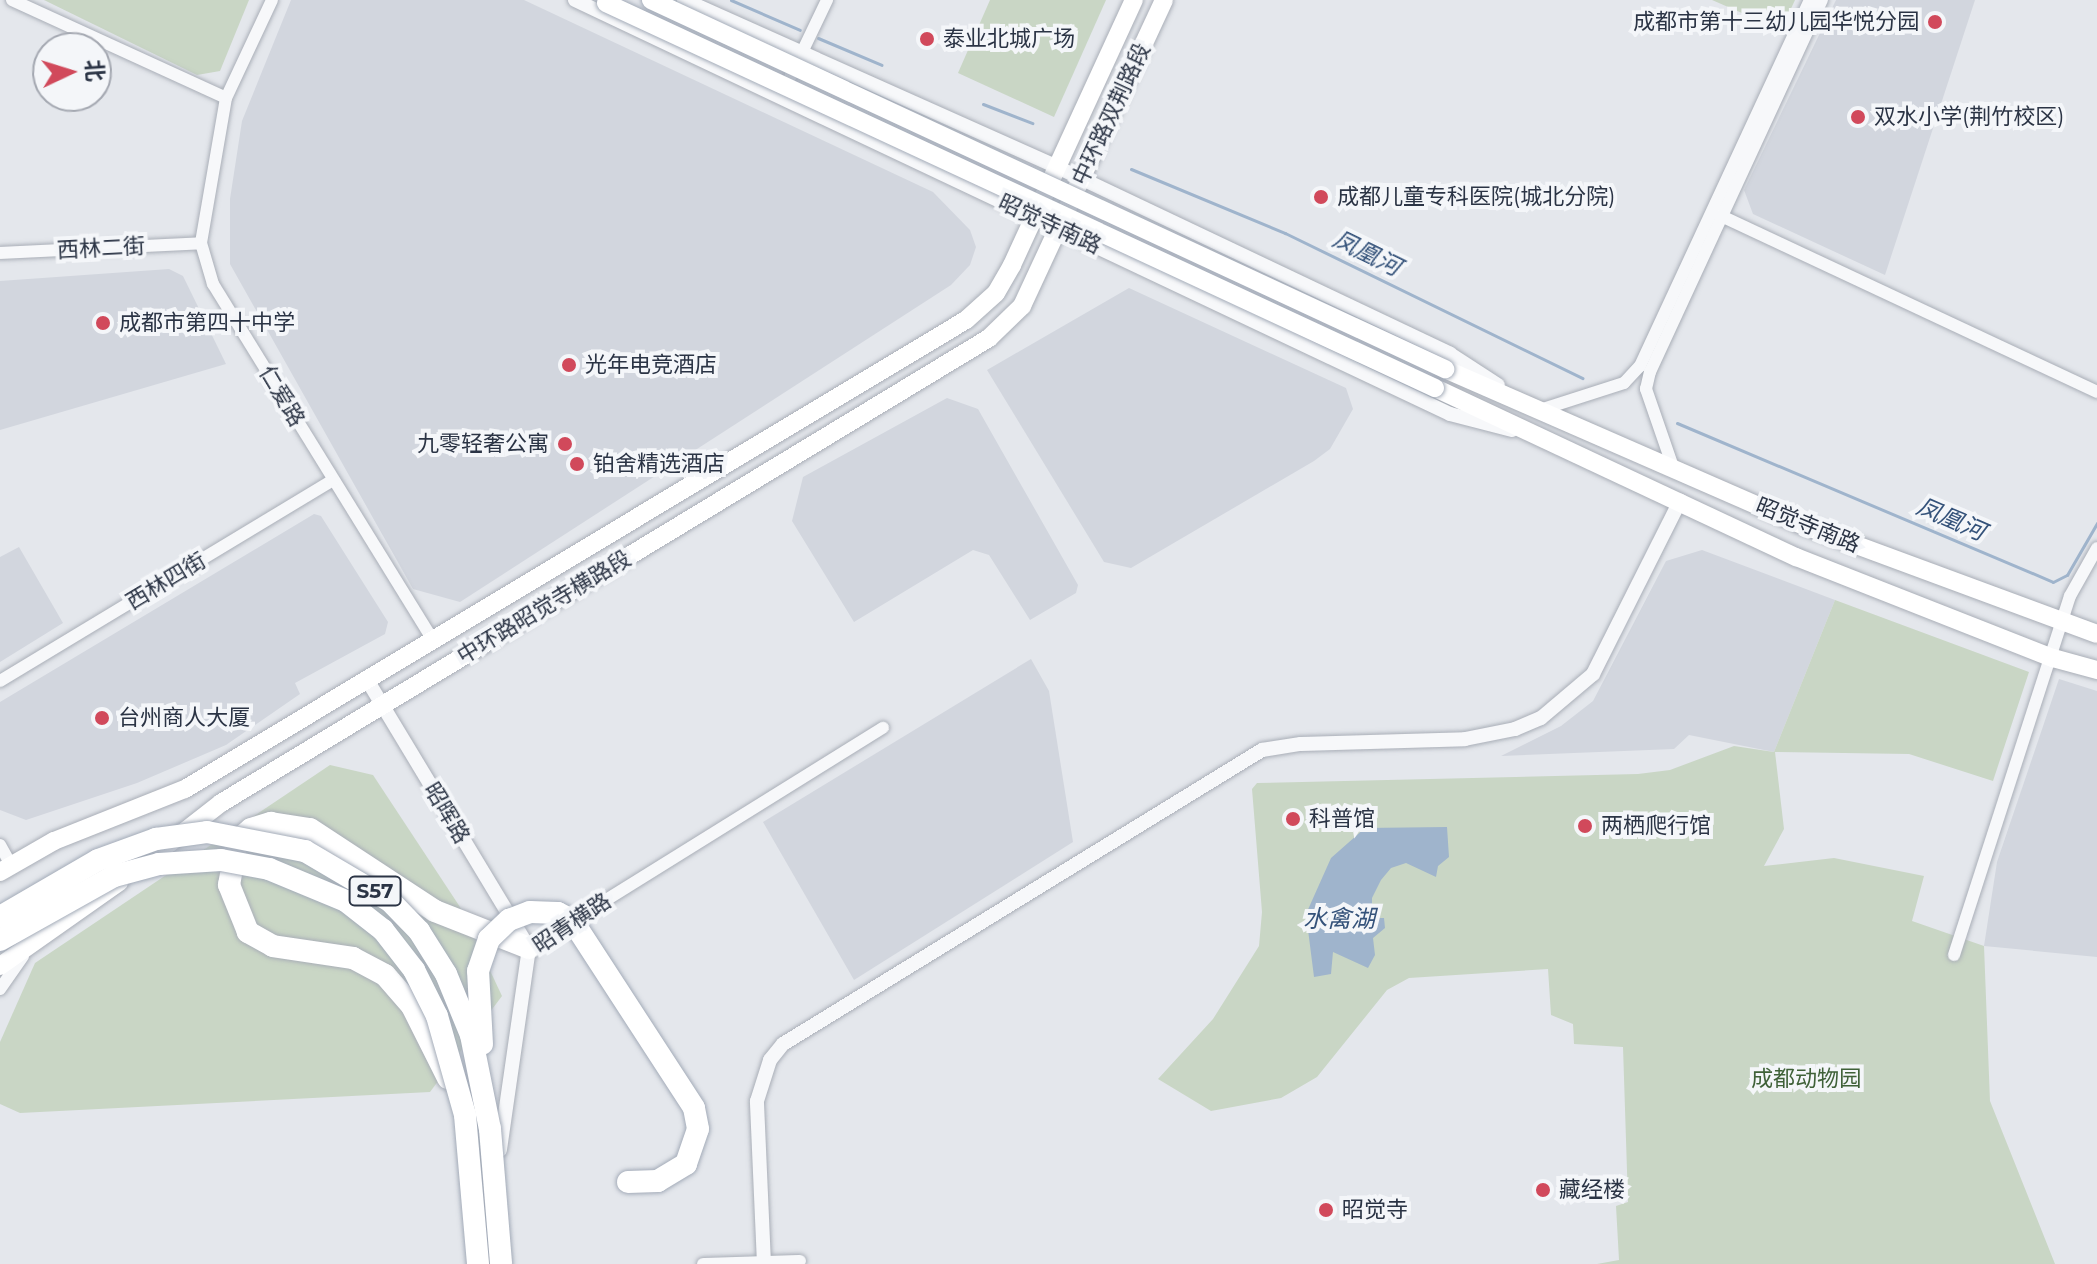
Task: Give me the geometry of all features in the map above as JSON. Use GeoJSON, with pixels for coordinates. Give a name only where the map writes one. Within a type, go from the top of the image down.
{"type":"FeatureCollection","features":[{"type":"Feature","properties":{"kind":"highway"},"geometry":{"type":"LineString","coordinates":[[465,1115],[412,1006],[385,975],[353,958],[260,942],[232,903],[229,867],[237,841],[251,829],[289,823],[310,829],[435,911],[529,948]]}},
{"type":"Feature","properties":{"kind":"highway","name":"S57"},"geometry":{"type":"LineString","coordinates":[[0,917],[98,860],[156,839],[207,832],[305,851],[390,901],[419,931],[446,974],[471,1035],[490,1129],[501,1264]]}},
{"type":"Feature","properties":{"kind":"highway","name":"S57"},"geometry":{"type":"LineString","coordinates":[[0,940],[114,876],[159,864],[221,860],[296,878],[346,901],[383,930],[414,970],[437,1016],[465,1115],[478,1264]]}},
{"type":"Feature","properties":{"kind":"highway"},"geometry":{"type":"LineString","coordinates":[[490,1129],[477,989],[481,954],[497,929],[518,915],[558,913],[585,933],[694,1108],[698,1129],[686,1164],[658,1181],[628,1182]]}},
{"type":"Feature","properties":{"kind":"main road","name":"昭觉寺南路"},"geometry":{"type":"LineString","coordinates":[[651,0],[1445,369],[1805,526],[2097,634]]}},
{"type":"Feature","properties":{"kind":"main road","name":"中环路双荆路段"},"geometry":{"type":"LineString","coordinates":[[1035,217],[1134,0]]}},
{"type":"Feature","properties":{"kind":"main road","name":"中环路双荆路段"},"geometry":{"type":"LineString","coordinates":[[1059,229],[1164,0]]}},
{"type":"Feature","properties":{"kind":"main road","name":"昭觉寺南路"},"geometry":{"type":"LineString","coordinates":[[602,2],[1796,557],[2053,658],[2097,670]]}},
{"type":"Feature","properties":{"kind":"main road","name":"中环路昭觉寺横路段"},"geometry":{"type":"LineString","coordinates":[[6,869],[54,841],[185,789],[966,320],[996,293],[1035,217]]}},
{"type":"Feature","properties":{"kind":"main road","name":"中环路昭觉寺横路段"},"geometry":{"type":"LineString","coordinates":[[0,966],[28,950],[221,803],[989,338],[1022,306],[1059,229]]}},
{"type":"Feature","properties":{"kind":"street"},"geometry":{"type":"LineString","coordinates":[[12,0],[226,98]]}},
{"type":"Feature","properties":{"kind":"street","name":"仁爱路"},"geometry":{"type":"LineString","coordinates":[[272,0],[226,98],[201,243],[213,284],[432,639]]}},
{"type":"Feature","properties":{"kind":"street","name":"昭觉寺南路"},"geometry":{"type":"LineString","coordinates":[[575,0],[1450,414],[1531,435]]}},
{"type":"Feature","properties":{"kind":"street","name":"昭觉寺南路"},"geometry":{"type":"LineString","coordinates":[[684,0],[1057,167],[1450,354],[1534,406]]}},
{"type":"Feature","properties":{"kind":"street"},"geometry":{"type":"LineString","coordinates":[[780,98],[827,0]]}},
{"type":"Feature","properties":{"kind":"street"},"geometry":{"type":"LineString","coordinates":[[1673,467],[1646,389],[1717,214],[1810,0]]}},
{"type":"Feature","properties":{"kind":"street"},"geometry":{"type":"LineString","coordinates":[[1534,406],[1624,383],[1640,366],[1822,0]]}},
{"type":"Feature","properties":{"kind":"street"},"geometry":{"type":"LineString","coordinates":[[1717,214],[2097,392]]}},
{"type":"Feature","properties":{"kind":"street","name":"西林二街"},"geometry":{"type":"LineString","coordinates":[[0,253],[201,243]]}},
{"type":"Feature","properties":{"kind":"street","name":"西林四街"},"geometry":{"type":"LineString","coordinates":[[0,681],[333,480]]}},
{"type":"Feature","properties":{"kind":"street"},"geometry":{"type":"LineString","coordinates":[[764,1263],[757,1101],[770,1060],[783,1044],[1251,755],[1301,744],[1465,739],[1515,729],[1541,718],[1593,674],[1680,501]]}},
{"type":"Feature","properties":{"kind":"street"},"geometry":{"type":"LineString","coordinates":[[1954,955],[2064,624],[2070,596],[2097,548]]}},
{"type":"Feature","properties":{"kind":"street","name":"昭晖路"},"geometry":{"type":"LineString","coordinates":[[366,678],[529,948]]}},
{"type":"Feature","properties":{"kind":"street","name":"昭青横路"},"geometry":{"type":"LineString","coordinates":[[489,1264],[504,1106],[529,948],[883,728]]}},
{"type":"Feature","properties":{"kind":"street"},"geometry":{"type":"LineString","coordinates":[[0,845],[6,869]]}},
{"type":"Feature","properties":{"kind":"street"},"geometry":{"type":"LineString","coordinates":[[0,989],[28,950]]}},
{"type":"Feature","properties":{"kind":"street"},"geometry":{"type":"LineString","coordinates":[[703,1264],[800,1261]]}},
{"type":"Feature","properties":{"kind":"shaded area"},"geometry":{"type":"Polygon","coordinates":[[[291,0],[524,0],[933,192],[970,230],[976,247],[970,265],[951,285],[460,602],[413,589],[230,264],[230,199],[242,121],[291,0]]]}},
{"type":"Feature","properties":{"kind":"shaded area","name":"双水小学(荆竹校区)"},"geometry":{"type":"Polygon","coordinates":[[[1836,0],[1975,0],[1885,275],[1753,214],[1744,190],[1836,0]]]}},
{"type":"Feature","properties":{"kind":"shaded area","name":"成都市第四十中学"},"geometry":{"type":"Polygon","coordinates":[[[169,269],[183,276],[226,364],[0,430],[0,281],[169,269]]]}},
{"type":"Feature","properties":{"kind":"shaded area"},"geometry":{"type":"Polygon","coordinates":[[[1129,288],[1346,388],[1353,409],[1330,449],[1314,461],[1131,568],[1104,562],[987,370],[1129,288]]]}},
{"type":"Feature","properties":{"kind":"shaded area"},"geometry":{"type":"Polygon","coordinates":[[[947,398],[978,409],[1078,585],[1076,593],[1030,620],[989,555],[973,550],[854,622],[792,521],[803,477],[947,398]]]}},
{"type":"Feature","properties":{"kind":"shaded area"},"geometry":{"type":"Polygon","coordinates":[[[314,514],[321,516],[388,622],[385,634],[295,683],[300,694],[226,745],[137,783],[26,820],[0,810],[0,702],[314,514]]]}},
{"type":"Feature","properties":{"kind":"shaded area"},"geometry":{"type":"Polygon","coordinates":[[[19,547],[63,623],[0,662],[0,557],[19,547]]]}},
{"type":"Feature","properties":{"kind":"shaded area"},"geometry":{"type":"Polygon","coordinates":[[[1702,550],[1835,600],[1774,752],[1689,735],[1674,749],[1501,756],[1561,726],[1593,701],[1666,561],[1702,550]]]}},
{"type":"Feature","properties":{"kind":"shaded area"},"geometry":{"type":"Polygon","coordinates":[[[1031,659],[1049,691],[1073,842],[854,980],[763,822],[1031,659]]]}},
{"type":"Feature","properties":{"kind":"shaded area"},"geometry":{"type":"Polygon","coordinates":[[[2059,679],[2097,691],[2097,957],[1984,946],[1997,862],[2059,679]]]}},
{"type":"Feature","properties":{"kind":"green space"},"geometry":{"type":"Polygon","coordinates":[[[44,0],[249,0],[220,71],[197,75],[44,0]]]}},
{"type":"Feature","properties":{"kind":"green space"},"geometry":{"type":"Polygon","coordinates":[[[990,0],[1106,0],[1054,117],[958,73],[990,0]]]}},
{"type":"Feature","properties":{"kind":"green space"},"geometry":{"type":"Polygon","coordinates":[[[1712,0],[1795,0],[1781,30],[1712,0]]]}},
{"type":"Feature","properties":{"kind":"green space","name":"成都动物园"},"geometry":{"type":"Polygon","coordinates":[[[1835,600],[2029,672],[1993,781],[1909,754],[1775,752],[1784,829],[1764,866],[1834,858],[1924,876],[1912,921],[1984,946],[1990,1101],[2055,1264],[1597,1264],[1619,1260],[1616,1206],[1628,1202],[1623,1047],[1574,1044],[1573,1024],[1551,1015],[1548,969],[1409,978],[1387,990],[1317,1077],[1281,1098],[1211,1111],[1158,1079],[1213,1019],[1259,946],[1262,912],[1252,789],[1257,783],[1638,774],[1670,770],[1734,746],[1774,752],[1835,600]]]}},
{"type":"Feature","properties":{"kind":"green space"},"geometry":{"type":"Polygon","coordinates":[[[330,765],[373,775],[460,907],[502,996],[430,1092],[20,1113],[0,1104],[0,1042],[35,963],[330,765]]]}},
{"type":"Feature","properties":{"kind":"water","name":"水禽湖"},"geometry":{"type":"Polygon","coordinates":[[[1447,827],[1449,857],[1438,866],[1436,877],[1406,863],[1391,868],[1381,880],[1372,898],[1372,918],[1384,918],[1385,928],[1373,938],[1375,955],[1368,968],[1333,952],[1331,974],[1314,977],[1306,914],[1331,858],[1365,828],[1447,827]]]}},
{"type":"Feature","properties":{"kind":"waterway","name":"凤凰河"},"geometry":{"type":"LineString","coordinates":[[731,0],[800,30]]}},
{"type":"Feature","properties":{"kind":"waterway","name":"凤凰河"},"geometry":{"type":"LineString","coordinates":[[818,38],[882,65]]}},
{"type":"Feature","properties":{"kind":"waterway","name":"凤凰河"},"geometry":{"type":"LineString","coordinates":[[983,104],[1032,123]]}},
{"type":"Feature","properties":{"kind":"waterway","name":"凤凰河"},"geometry":{"type":"LineString","coordinates":[[1131,169],[1285,233],[1582,378]]}},
{"type":"Feature","properties":{"kind":"waterway","name":"凤凰河"},"geometry":{"type":"LineString","coordinates":[[1677,423],[2053,582],[2067,575],[2097,523]]}},
{"type":"Feature","properties":{"kind":"place","name":"成都市第十三幼儿园华悦分园"},"geometry":{"type":"Point","coordinates":[1935,22]}},
{"type":"Feature","properties":{"kind":"place","name":"泰业北城广场"},"geometry":{"type":"Point","coordinates":[927,39]}},
{"type":"Feature","properties":{"kind":"place","name":"双水小学(荆竹校区)"},"geometry":{"type":"Point","coordinates":[1858,117]}},
{"type":"Feature","properties":{"kind":"place","name":"成都儿童专科医院(城北分院)"},"geometry":{"type":"Point","coordinates":[1321,197]}},
{"type":"Feature","properties":{"kind":"place","name":"成都市第四十中学"},"geometry":{"type":"Point","coordinates":[103,323]}},
{"type":"Feature","properties":{"kind":"place","name":"光年电竞酒店"},"geometry":{"type":"Point","coordinates":[569,365]}},
{"type":"Feature","properties":{"kind":"place","name":"九零轻奢公寓"},"geometry":{"type":"Point","coordinates":[565,444]}},
{"type":"Feature","properties":{"kind":"place","name":"铂舍精选酒店"},"geometry":{"type":"Point","coordinates":[577,464]}},
{"type":"Feature","properties":{"kind":"place","name":"台州商人大厦"},"geometry":{"type":"Point","coordinates":[102,718]}},
{"type":"Feature","properties":{"kind":"place","name":"科普馆"},"geometry":{"type":"Point","coordinates":[1293,819]}},
{"type":"Feature","properties":{"kind":"place","name":"两栖爬行馆"},"geometry":{"type":"Point","coordinates":[1585,826]}},
{"type":"Feature","properties":{"kind":"place","name":"藏经楼"},"geometry":{"type":"Point","coordinates":[1543,1190]}},
{"type":"Feature","properties":{"kind":"place","name":"昭觉寺"},"geometry":{"type":"Point","coordinates":[1326,1210]}}]}
